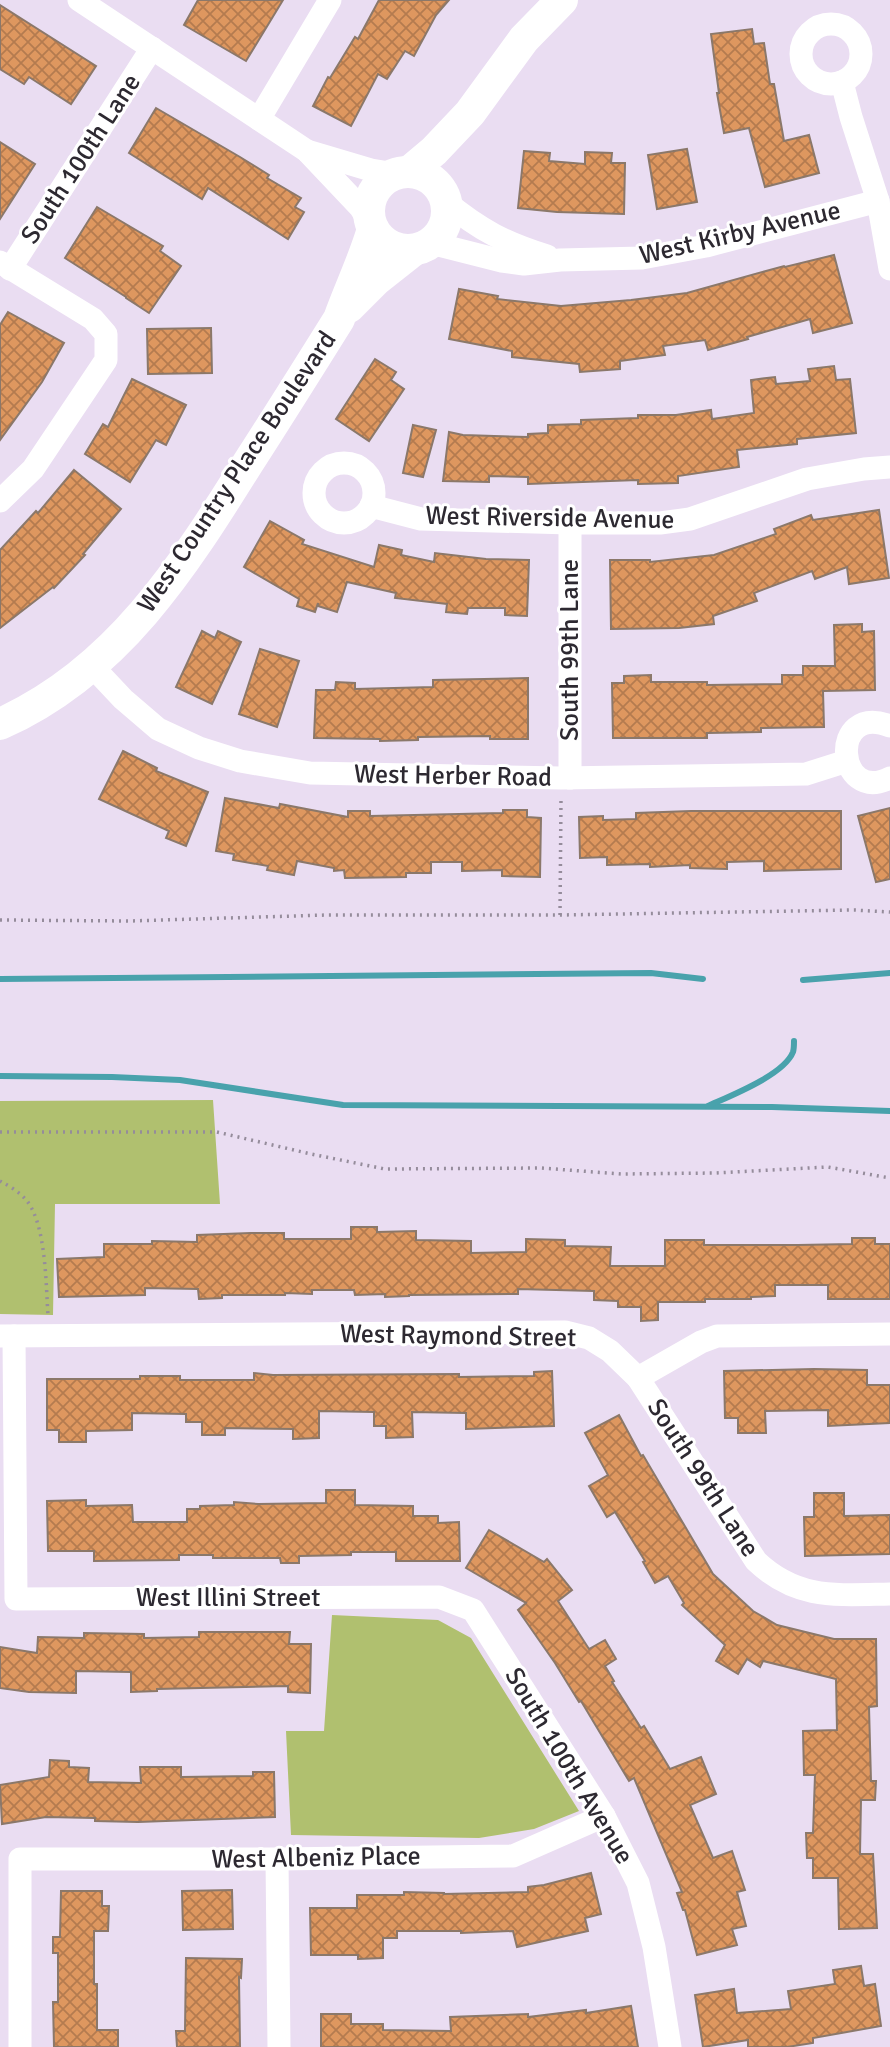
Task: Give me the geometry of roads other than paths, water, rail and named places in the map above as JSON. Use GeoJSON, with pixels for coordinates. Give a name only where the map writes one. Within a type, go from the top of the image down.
{"type":"FeatureCollection","features":[{"type":"Feature","properties":{"kind":"street"},"geometry":{"type":"LineString","coordinates":[[79,0],[307,151],[360,207],[380,239],[402,250],[423,246]]}},
{"type":"Feature","properties":{"kind":"street"},"geometry":{"type":"LineString","coordinates":[[259,119],[330,0]]}},
{"type":"Feature","properties":{"kind":"street","name":"West Country Place Boulevard"},"geometry":{"type":"LineString","coordinates":[[0,724],[54,694],[91,665],[130,630],[165,588],[230,493],[339,318],[361,267],[371,226],[368,211],[376,188],[434,151],[470,113],[524,38],[562,0]]}},
{"type":"Feature","properties":{"kind":"street","name":"South 100th Lane"},"geometry":{"type":"LineString","coordinates":[[5,266],[152,48]]}},
{"type":"Feature","properties":{"kind":"street"},"geometry":{"type":"LineString","coordinates":[[842,82],[878,201],[890,269]]}},
{"type":"Feature","properties":{"kind":"street","name":"West Country Place Boulevard"},"geometry":{"type":"LineString","coordinates":[[339,318],[376,280],[439,235],[445,224],[445,201],[455,155],[470,113]]}},
{"type":"Feature","properties":{"kind":"street"},"geometry":{"type":"LineString","coordinates":[[307,151],[371,170],[421,175],[432,181],[445,201]]}},
{"type":"Feature","properties":{"kind":"street","name":"West Kirby Avenue"},"geometry":{"type":"LineString","coordinates":[[445,201],[462,216],[502,241],[560,260]]}},
{"type":"Feature","properties":{"kind":"street","name":"West Kirby Avenue"},"geometry":{"type":"LineString","coordinates":[[423,246],[524,264],[560,260],[612,260],[706,247],[878,201]]}},
{"type":"Feature","properties":{"kind":"street"},"geometry":{"type":"LineString","coordinates":[[0,501],[33,469],[106,360],[106,334],[93,319],[5,266]]}},
{"type":"Feature","properties":{"kind":"street","name":"West Riverside Avenue"},"geometry":{"type":"LineString","coordinates":[[371,506],[421,519],[660,523],[690,519],[807,479],[890,467]]}},
{"type":"Feature","properties":{"kind":"street","name":"South 99th Lane"},"geometry":{"type":"LineString","coordinates":[[566,778],[570,523]]}},
{"type":"Feature","properties":{"kind":"street","name":"West Herber Road"},"geometry":{"type":"LineString","coordinates":[[91,665],[123,699],[158,729],[198,748],[240,761],[310,773],[566,778],[806,774],[847,761]]}},
{"type":"Feature","properties":{"kind":"street"},"geometry":{"type":"LineString","coordinates":[[890,726],[881,722],[861,726],[847,741],[845,751],[851,770],[866,780],[876,782],[890,778]]}},
{"type":"Feature","properties":{"kind":"street","name":"West Raymond Street"},"geometry":{"type":"LineString","coordinates":[[7,1336],[565,1332],[589,1338],[610,1351],[638,1378]]}},
{"type":"Feature","properties":{"kind":"street"},"geometry":{"type":"LineString","coordinates":[[638,1378],[701,1342],[717,1336],[890,1334]]}},
{"type":"Feature","properties":{"kind":"street","name":"West Illini Street"},"geometry":{"type":"LineString","coordinates":[[7,1336],[16,1599],[439,1597]]}},
{"type":"Feature","properties":{"kind":"street","name":"South 99th Lane"},"geometry":{"type":"LineString","coordinates":[[638,1378],[755,1561],[777,1579],[810,1592],[828,1595],[890,1594]]}},
{"type":"Feature","properties":{"kind":"street","name":"South 100th Avenue"},"geometry":{"type":"LineString","coordinates":[[439,1597],[473,1609],[604,1816],[638,1883],[654,1947],[670,2047]]}},
{"type":"Feature","properties":{"kind":"street","name":"West Albeniz Place"},"geometry":{"type":"LineString","coordinates":[[20,2047],[20,1859],[513,1856],[604,1816]]}},
{"type":"Feature","properties":{"kind":"street"},"geometry":{"type":"LineString","coordinates":[[277,1859],[279,2047]]}},
{"type":"Feature","properties":{"kind":"waterway"},"geometry":{"type":"LineString","coordinates":[[0,979],[651,973],[703,979]]}},
{"type":"Feature","properties":{"kind":"waterway"},"geometry":{"type":"LineString","coordinates":[[803,980],[890,973]]}},
{"type":"Feature","properties":{"kind":"waterway"},"geometry":{"type":"LineString","coordinates":[[708,1106],[755,1084],[779,1069],[793,1052],[794,1041]]}},
{"type":"Feature","properties":{"kind":"waterway"},"geometry":{"type":"LineString","coordinates":[[0,1076],[180,1080],[343,1105],[772,1107],[890,1111]]}}]}
